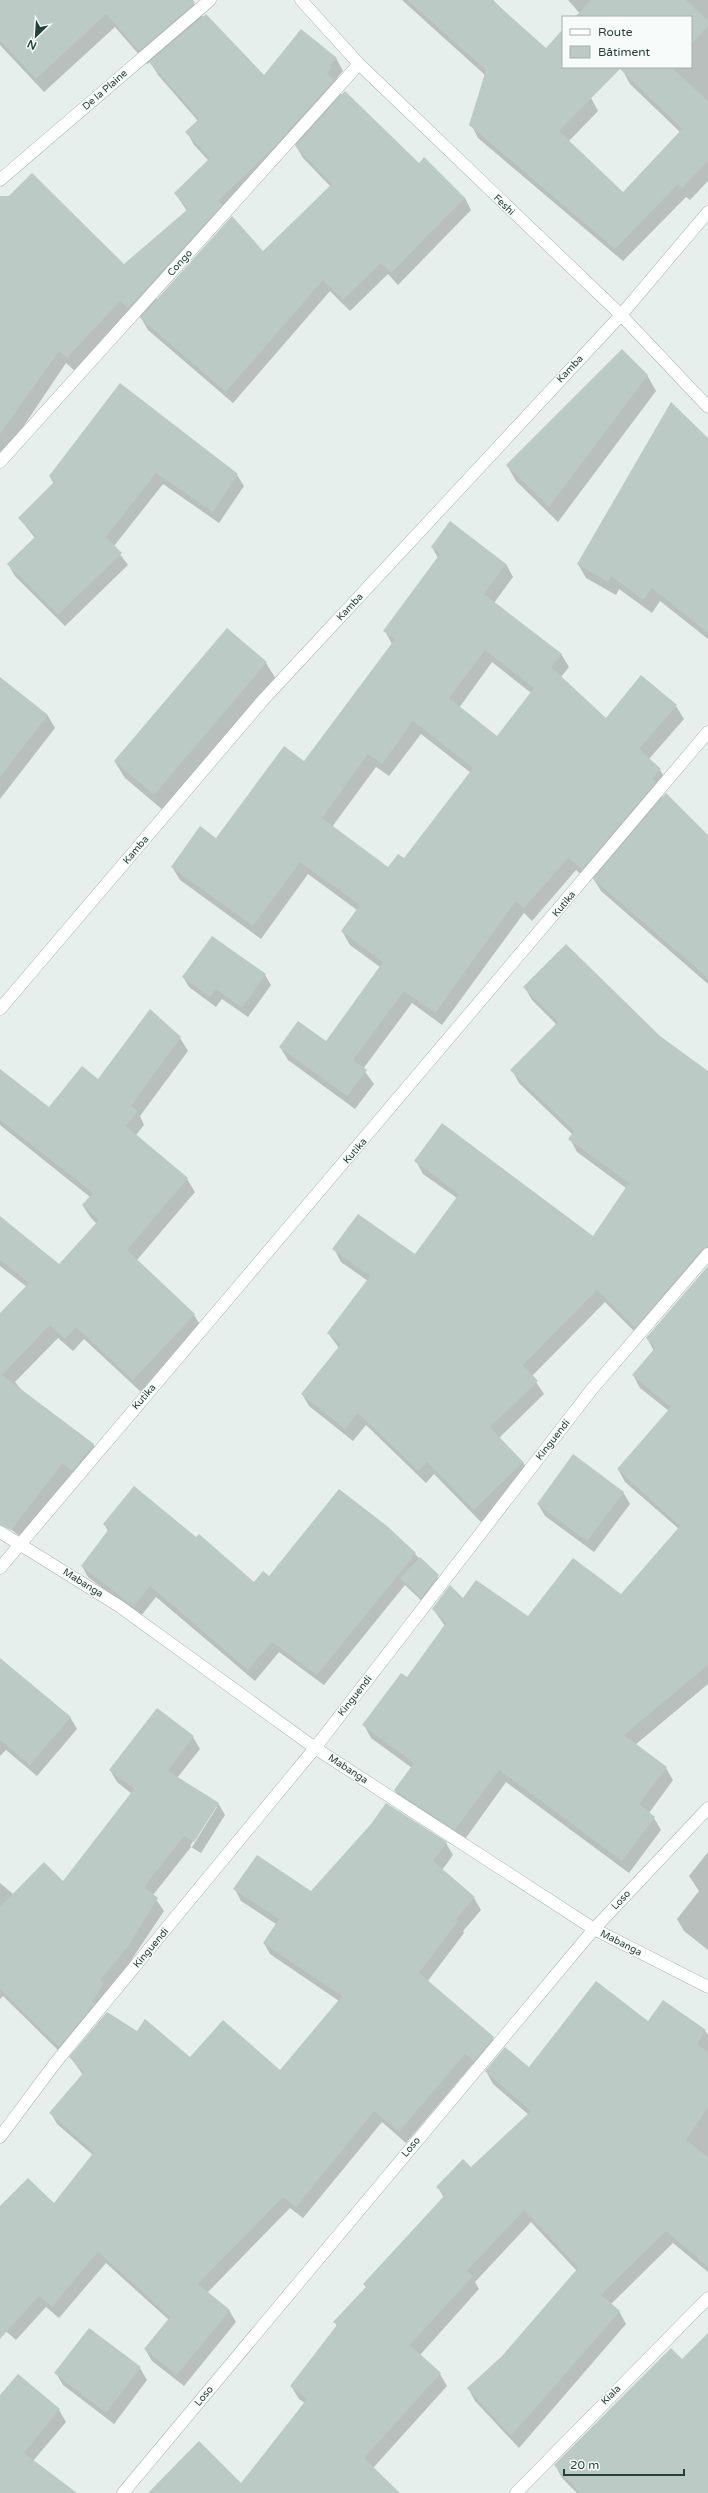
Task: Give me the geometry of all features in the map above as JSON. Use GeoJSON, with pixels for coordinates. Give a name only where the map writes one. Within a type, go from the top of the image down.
{"type":"FeatureCollection","features":[{"type":"Feature","properties":{"kind":"street","name":"De la Plaine"},"geometry":{"type":"LineString","coordinates":[[0,180],[210,0]]}},
{"type":"Feature","properties":{"kind":"street","name":"Feshi"},"geometry":{"type":"LineString","coordinates":[[301,0],[359,64],[621,316],[708,408]]}},
{"type":"Feature","properties":{"kind":"street","name":"Congo"},"geometry":{"type":"LineString","coordinates":[[0,462],[359,64]]}},
{"type":"Feature","properties":{"kind":"street","name":"Kamba"},"geometry":{"type":"LineString","coordinates":[[0,1009],[264,700],[621,316],[708,212]]}},
{"type":"Feature","properties":{"kind":"street","name":"Kutika"},"geometry":{"type":"LineString","coordinates":[[0,1568],[385,1116],[708,732]]}},
{"type":"Feature","properties":{"kind":"street","name":"Kinguendi"},"geometry":{"type":"LineString","coordinates":[[0,2137],[61,2056],[315,1748],[592,1389],[708,1254]]}},
{"type":"Feature","properties":{"kind":"street","name":"Mabanga"},"geometry":{"type":"LineString","coordinates":[[0,1532],[20,1543],[119,1606],[315,1748],[594,1928],[708,1987]]}},
{"type":"Feature","properties":{"kind":"street","name":"Loso"},"geometry":{"type":"LineString","coordinates":[[123,2493],[594,1928],[708,1808]]}},
{"type":"Feature","properties":{"kind":"street","name":"Kiala"},"geometry":{"type":"LineString","coordinates":[[516,2493],[708,2298]]}},
{"type":"Feature","properties":{"kind":"building"},"geometry":{"type":"Polygon","coordinates":[[[0,0],[193,0],[195,3],[139,51],[106,14],[36,79],[0,41],[0,0]]]}},
{"type":"Feature","properties":{"kind":"building"},"geometry":{"type":"Polygon","coordinates":[[[407,0],[492,0],[546,48],[562,30],[562,68],[672,68],[708,101],[708,161],[682,188],[678,184],[615,249],[469,125],[486,70],[407,0]],[[620,69],[559,131],[623,192],[682,129],[620,69]]]}},
{"type":"Feature","properties":{"kind":"building"},"geometry":{"type":"Polygon","coordinates":[[[591,0],[686,0],[708,21],[708,26],[692,43],[692,16],[576,16],[591,0]]]}},
{"type":"Feature","properties":{"kind":"building"},"geometry":{"type":"Polygon","coordinates":[[[206,14],[264,75],[301,29],[337,58],[330,65],[332,67],[327,73],[334,80],[273,148],[218,201],[222,205],[128,308],[120,301],[67,358],[59,351],[0,434],[0,196],[9,196],[32,173],[124,264],[188,209],[174,193],[210,158],[185,132],[199,119],[149,62],[206,14]]]}},
{"type":"Feature","properties":{"kind":"building"},"geometry":{"type":"Polygon","coordinates":[[[345,91],[419,163],[424,157],[465,198],[391,273],[381,263],[343,300],[323,280],[226,392],[140,318],[232,216],[263,251],[332,184],[295,146],[345,91]]]}},
{"type":"Feature","properties":{"kind":"building"},"geometry":{"type":"Polygon","coordinates":[[[622,349],[648,375],[549,507],[506,465],[622,349]]]}},
{"type":"Feature","properties":{"kind":"building"},"geometry":{"type":"Polygon","coordinates":[[[120,383],[238,474],[213,512],[156,473],[106,537],[122,553],[58,615],[7,564],[36,536],[18,518],[55,481],[49,476],[120,383]]]}},
{"type":"Feature","properties":{"kind":"building"},"geometry":{"type":"Polygon","coordinates":[[[671,402],[708,438],[708,633],[652,588],[643,600],[611,576],[608,582],[577,564],[671,402]]]}},
{"type":"Feature","properties":{"kind":"building"},"geometry":{"type":"Polygon","coordinates":[[[450,521],[506,564],[484,594],[562,654],[551,667],[606,718],[641,675],[677,705],[639,749],[661,769],[652,779],[656,782],[582,869],[568,858],[524,908],[516,901],[435,1013],[404,991],[353,1060],[367,1070],[347,1096],[279,1047],[298,1021],[326,1041],[383,962],[341,931],[360,905],[300,862],[253,926],[171,867],[200,826],[216,838],[284,746],[304,761],[395,639],[383,631],[440,554],[431,547],[450,521]],[[485,650],[449,698],[497,736],[534,688],[485,650]],[[413,721],[382,764],[368,754],[322,818],[388,867],[398,854],[404,858],[473,768],[413,721]]]}},
{"type":"Feature","properties":{"kind":"building"},"geometry":{"type":"Polygon","coordinates":[[[227,628],[267,662],[154,795],[114,761],[227,628]]]}},
{"type":"Feature","properties":{"kind":"building"},"geometry":{"type":"Polygon","coordinates":[[[0,677],[48,715],[0,777],[0,677]]]}},
{"type":"Feature","properties":{"kind":"building"},"geometry":{"type":"Polygon","coordinates":[[[666,793],[708,835],[708,978],[593,879],[666,793]]]}},
{"type":"Feature","properties":{"kind":"building"},"geometry":{"type":"Polygon","coordinates":[[[212,936],[266,974],[242,1008],[216,989],[210,997],[182,977],[212,936]]]}},
{"type":"Feature","properties":{"kind":"building"},"geometry":{"type":"Polygon","coordinates":[[[566,944],[660,1036],[708,1071],[708,1247],[702,1249],[635,1328],[597,1290],[523,1365],[538,1381],[490,1427],[523,1462],[474,1510],[427,1462],[418,1471],[358,1413],[345,1429],[301,1394],[341,1344],[327,1333],[370,1276],[332,1249],[358,1214],[415,1254],[459,1194],[414,1161],[442,1123],[593,1236],[629,1183],[568,1139],[574,1131],[510,1070],[558,1022],[523,987],[566,944]]]}},
{"type":"Feature","properties":{"kind":"building"},"geometry":{"type":"Polygon","coordinates":[[[150,1009],[181,1037],[131,1106],[138,1111],[126,1126],[188,1178],[127,1250],[195,1314],[133,1380],[76,1327],[65,1339],[50,1325],[2,1375],[94,1444],[72,1471],[63,1463],[11,1530],[0,1525],[0,1313],[29,1283],[0,1260],[0,1216],[59,1264],[99,1220],[82,1205],[93,1193],[0,1120],[0,1069],[49,1107],[82,1066],[98,1079],[150,1009]]]}},
{"type":"Feature","properties":{"kind":"building"},"geometry":{"type":"Polygon","coordinates":[[[708,1266],[708,1665],[624,1735],[667,1767],[639,1804],[655,1817],[622,1861],[499,1770],[455,1830],[394,1790],[414,1763],[362,1725],[401,1673],[407,1677],[446,1623],[432,1609],[450,1585],[463,1598],[476,1580],[528,1616],[573,1558],[621,1594],[680,1526],[617,1469],[671,1407],[632,1375],[655,1348],[646,1338],[708,1266]]]}},
{"type":"Feature","properties":{"kind":"building"},"geometry":{"type":"Polygon","coordinates":[[[573,1454],[624,1492],[587,1541],[537,1504],[573,1454]]]}},
{"type":"Feature","properties":{"kind":"building"},"geometry":{"type":"Polygon","coordinates":[[[134,1486],[196,1537],[199,1534],[254,1582],[263,1571],[269,1576],[339,1489],[387,1526],[416,1553],[317,1675],[272,1642],[248,1670],[150,1586],[134,1607],[81,1566],[109,1529],[103,1524],[134,1486]]]}},
{"type":"Feature","properties":{"kind":"building"},"geometry":{"type":"Polygon","coordinates":[[[420,1557],[439,1575],[421,1598],[400,1578],[420,1557]]]}},
{"type":"Feature","properties":{"kind":"building"},"geometry":{"type":"Polygon","coordinates":[[[0,1658],[71,1717],[30,1765],[0,1740],[0,1658]]]}},
{"type":"Feature","properties":{"kind":"building"},"geometry":{"type":"Polygon","coordinates":[[[157,1708],[194,1736],[168,1771],[219,1803],[194,1842],[184,1836],[144,1887],[158,1898],[127,1948],[100,1980],[104,1983],[92,2002],[95,2003],[59,2047],[0,1989],[0,1907],[44,1862],[63,1881],[134,1789],[109,1770],[157,1708]]]}},
{"type":"Feature","properties":{"kind":"building"},"geometry":{"type":"Polygon","coordinates":[[[386,1803],[447,1842],[433,1861],[475,1897],[456,1919],[458,1921],[419,1973],[494,2037],[474,2061],[465,2054],[399,2132],[374,2111],[296,2207],[283,2197],[198,2284],[230,2310],[177,2375],[144,2349],[170,2317],[98,2252],[52,2307],[39,2296],[0,2339],[0,2206],[28,2178],[54,2203],[94,2152],[49,2113],[84,2072],[69,2057],[107,2012],[137,2031],[145,2019],[190,2057],[223,2020],[280,2070],[342,1996],[263,1943],[279,1919],[233,1889],[257,1855],[311,1891],[371,1824],[386,1803]]]}},
{"type":"Feature","properties":{"kind":"building"},"geometry":{"type":"Polygon","coordinates":[[[596,1981],[648,2021],[663,2000],[706,2030],[697,2044],[708,2052],[708,2107],[686,2140],[708,2157],[708,2267],[666,2231],[601,2295],[620,2311],[511,2436],[467,2388],[502,2356],[578,2268],[524,2210],[467,2271],[473,2276],[410,2345],[441,2373],[364,2458],[400,2493],[148,2493],[199,2441],[241,2483],[307,2399],[290,2386],[337,2325],[333,2322],[366,2287],[363,2284],[445,2195],[436,2187],[463,2159],[471,2167],[531,2111],[485,2071],[505,2047],[529,2067],[596,1981]]]}},
{"type":"Feature","properties":{"kind":"building"},"geometry":{"type":"Polygon","coordinates":[[[89,2328],[141,2367],[106,2413],[54,2373],[89,2328]]]}},
{"type":"Feature","properties":{"kind":"building"},"geometry":{"type":"Polygon","coordinates":[[[708,2333],[708,2493],[580,2493],[554,2465],[671,2348],[682,2359],[708,2333]]]}},
{"type":"Feature","properties":{"kind":"building"},"geometry":{"type":"Polygon","coordinates":[[[18,2374],[60,2409],[24,2453],[77,2493],[0,2493],[0,2395],[18,2374]]]}}]}
